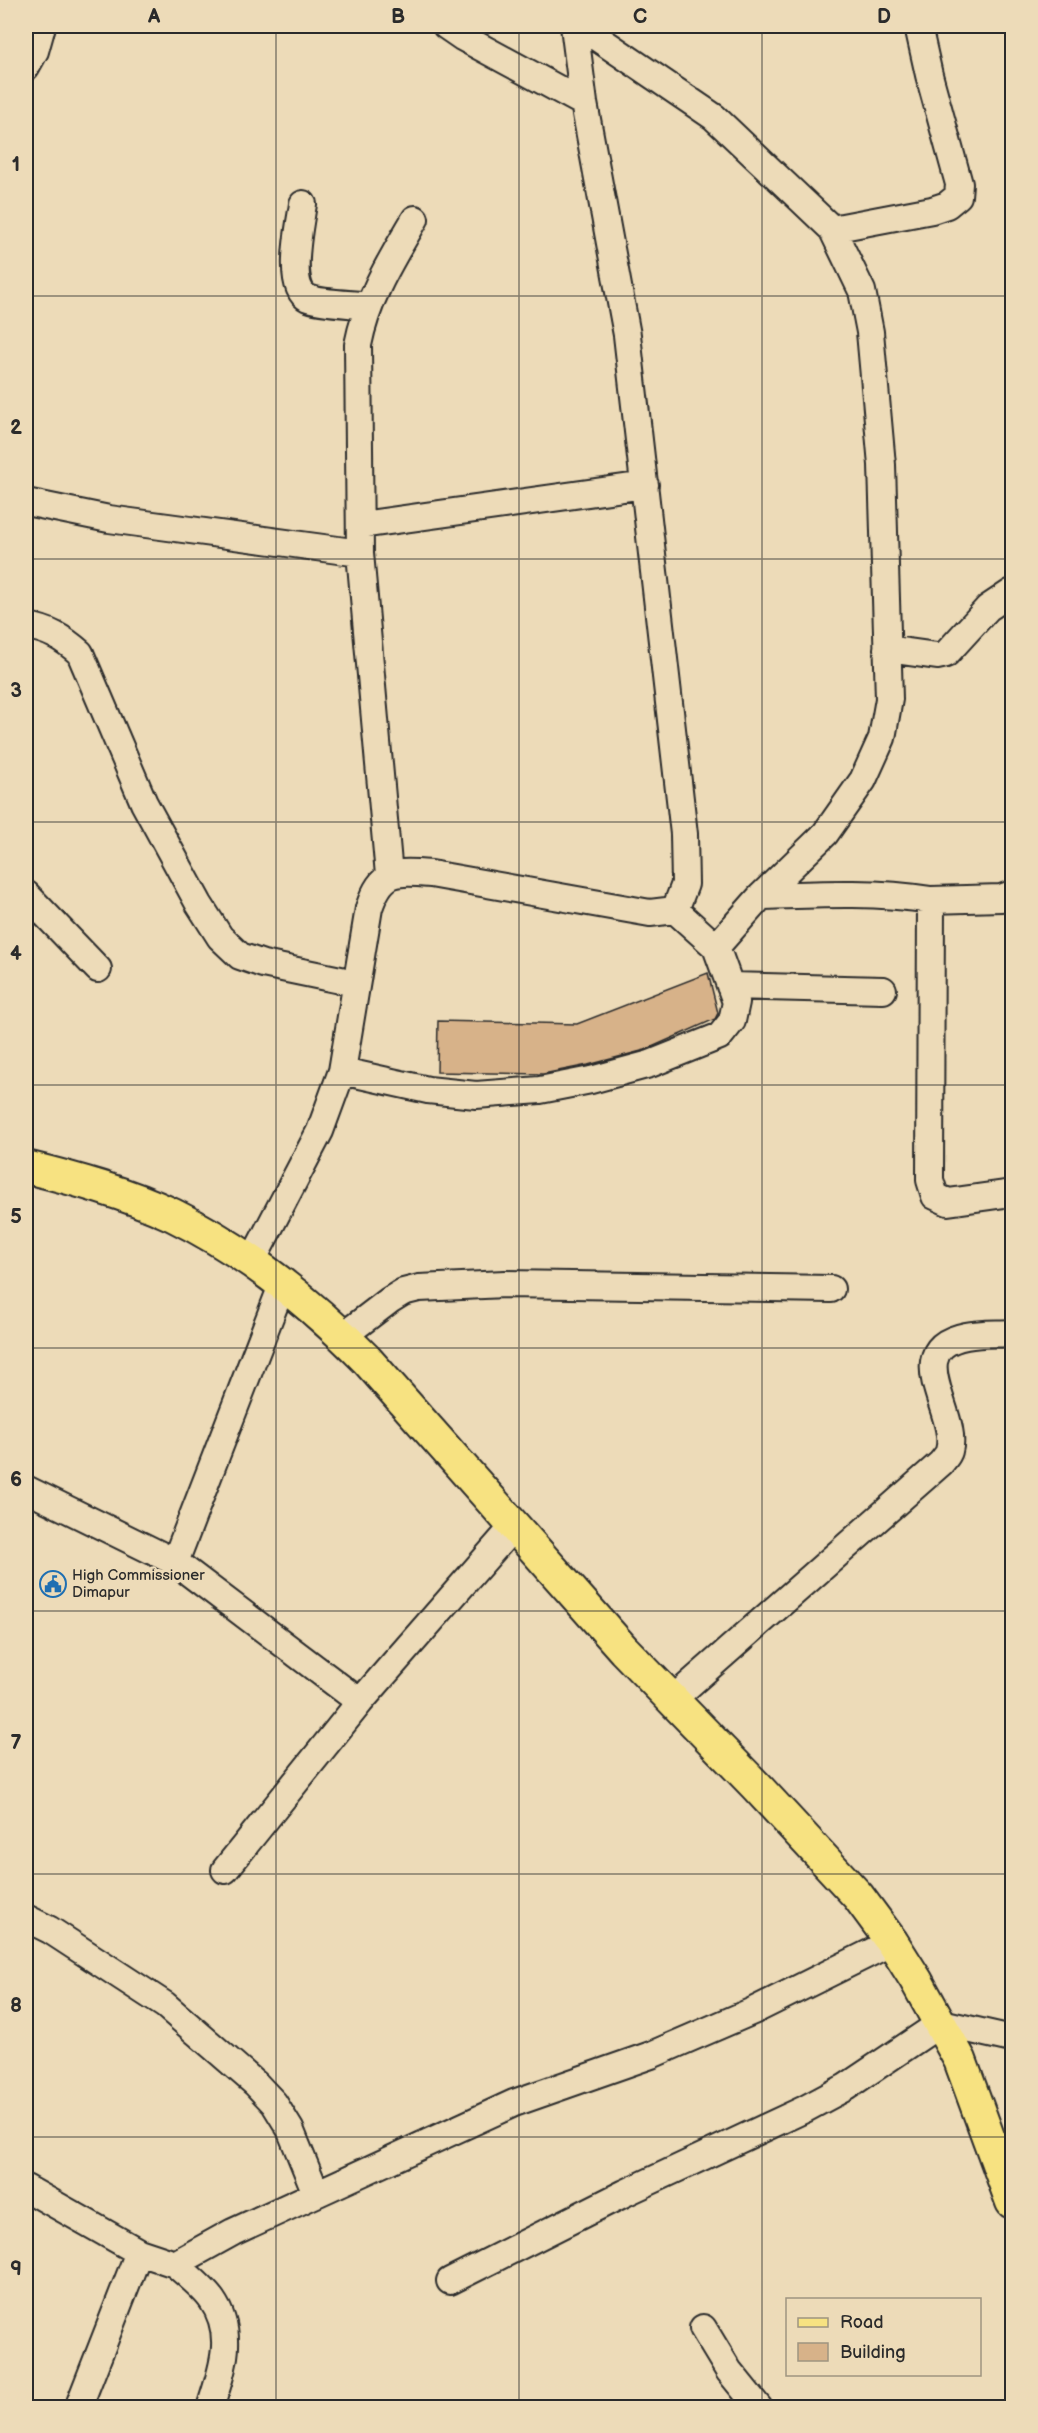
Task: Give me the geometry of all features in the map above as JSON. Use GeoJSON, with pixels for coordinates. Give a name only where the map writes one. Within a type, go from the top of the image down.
{"type":"FeatureCollection","features":[{"type":"Feature","properties":{"kind":"main road"},"geometry":{"type":"LineString","coordinates":[[26,1167],[102,1188],[173,1215],[252,1261],[283,1283],[344,1336],[624,1650],[858,1896],[892,1942],[941,2023],[965,2071],[1012,2202]]}},
{"type":"Feature","properties":{"kind":"street"},"geometry":{"type":"LineString","coordinates":[[26,67],[42,26]]}},
{"type":"Feature","properties":{"kind":"street"},"geometry":{"type":"LineString","coordinates":[[446,26],[462,38],[584,103]]}},
{"type":"Feature","properties":{"kind":"street"},"geometry":{"type":"LineString","coordinates":[[574,26],[584,103],[627,335],[645,485],[684,834],[686,884],[675,910]]}},
{"type":"Feature","properties":{"kind":"street"},"geometry":{"type":"LineString","coordinates":[[580,26],[714,117],[832,229],[862,291],[870,332],[882,465],[889,699],[882,738],[863,780],[825,834],[761,896],[716,947]]}},
{"type":"Feature","properties":{"kind":"street"},"geometry":{"type":"LineString","coordinates":[[832,229],[932,210],[947,205],[958,196],[959,184],[918,26]]}},
{"type":"Feature","properties":{"kind":"street"},"geometry":{"type":"LineString","coordinates":[[303,204],[296,276],[299,290],[309,298],[369,306]]}},
{"type":"Feature","properties":{"kind":"street"},"geometry":{"type":"LineString","coordinates":[[389,876],[360,553],[358,345],[363,320],[379,282],[415,219]]}},
{"type":"Feature","properties":{"kind":"street"},"geometry":{"type":"LineString","coordinates":[[361,525],[645,485]]}},
{"type":"Feature","properties":{"kind":"street"},"geometry":{"type":"LineString","coordinates":[[26,502],[109,519],[360,553]]}},
{"type":"Feature","properties":{"kind":"street"},"geometry":{"type":"LineString","coordinates":[[887,649],[937,656],[946,654],[988,608],[1012,592]]}},
{"type":"Feature","properties":{"kind":"street"},"geometry":{"type":"LineString","coordinates":[[26,626],[40,628],[62,637],[80,652],[144,803],[199,904],[220,937],[240,956],[248,959],[355,983]]}},
{"type":"Feature","properties":{"kind":"street"},"geometry":{"type":"LineString","coordinates":[[252,1261],[320,1131],[342,1071],[369,908],[376,888],[389,876],[410,872],[431,874],[650,913],[675,910],[716,947],[736,1002],[732,1021],[720,1036],[650,1064],[591,1080],[540,1090],[477,1095],[428,1090],[342,1071]]}},
{"type":"Feature","properties":{"kind":"street"},"geometry":{"type":"LineString","coordinates":[[761,896],[854,892],[931,900],[1001,898],[1012,894]]}},
{"type":"Feature","properties":{"kind":"street"},"geometry":{"type":"LineString","coordinates":[[26,894],[98,969]]}},
{"type":"Feature","properties":{"kind":"street"},"geometry":{"type":"LineString","coordinates":[[931,900],[930,1180],[935,1196],[948,1202],[1012,1193]]}},
{"type":"Feature","properties":{"kind":"street"},"geometry":{"type":"LineString","coordinates":[[730,986],[883,990]]}},
{"type":"Feature","properties":{"kind":"street"},"geometry":{"type":"LineString","coordinates":[[175,1562],[283,1283]]}},
{"type":"Feature","properties":{"kind":"street"},"geometry":{"type":"LineString","coordinates":[[344,1336],[390,1300],[403,1292],[419,1288],[505,1284],[831,1289]]}},
{"type":"Feature","properties":{"kind":"street"},"geometry":{"type":"LineString","coordinates":[[673,1699],[941,1463],[949,1452],[950,1441],[933,1372],[935,1356],[945,1345],[967,1335],[1012,1333]]}},
{"type":"Feature","properties":{"kind":"street"},"geometry":{"type":"LineString","coordinates":[[26,1489],[175,1562],[360,1702]]}},
{"type":"Feature","properties":{"kind":"street"},"geometry":{"type":"LineString","coordinates":[[225,1870],[360,1702],[514,1526]]}},
{"type":"Feature","properties":{"kind":"street"},"geometry":{"type":"LineString","coordinates":[[26,1918],[50,1930],[165,2005],[256,2084],[274,2103],[291,2129],[316,2193]]}},
{"type":"Feature","properties":{"kind":"street"},"geometry":{"type":"LineString","coordinates":[[175,2264],[233,2232],[514,2103],[661,2051],[753,2011],[892,1942]]}},
{"type":"Feature","properties":{"kind":"street"},"geometry":{"type":"LineString","coordinates":[[450,2281],[625,2193],[805,2109],[846,2087],[941,2023],[1012,2039]]}},
{"type":"Feature","properties":{"kind":"street"},"geometry":{"type":"LineString","coordinates":[[26,2188],[139,2252],[175,2264],[212,2299],[221,2317],[227,2338],[211,2407]]}},
{"type":"Feature","properties":{"kind":"street"},"geometry":{"type":"LineString","coordinates":[[80,2403],[139,2252]]}},
{"type":"Feature","properties":{"kind":"street"},"geometry":{"type":"LineString","coordinates":[[703,2328],[729,2371],[759,2408]]}},
{"type":"Feature","properties":{"kind":"building"},"geometry":{"type":"Polygon","coordinates":[[[708,973],[718,1013],[715,1019],[645,1050],[543,1074],[437,1072],[438,1021],[577,1024],[708,973]]]}},
{"type":"Feature","properties":{"kind":"place","name":"High Commissioner Dimapur"},"geometry":{"type":"Point","coordinates":[53,1584]}}]}
